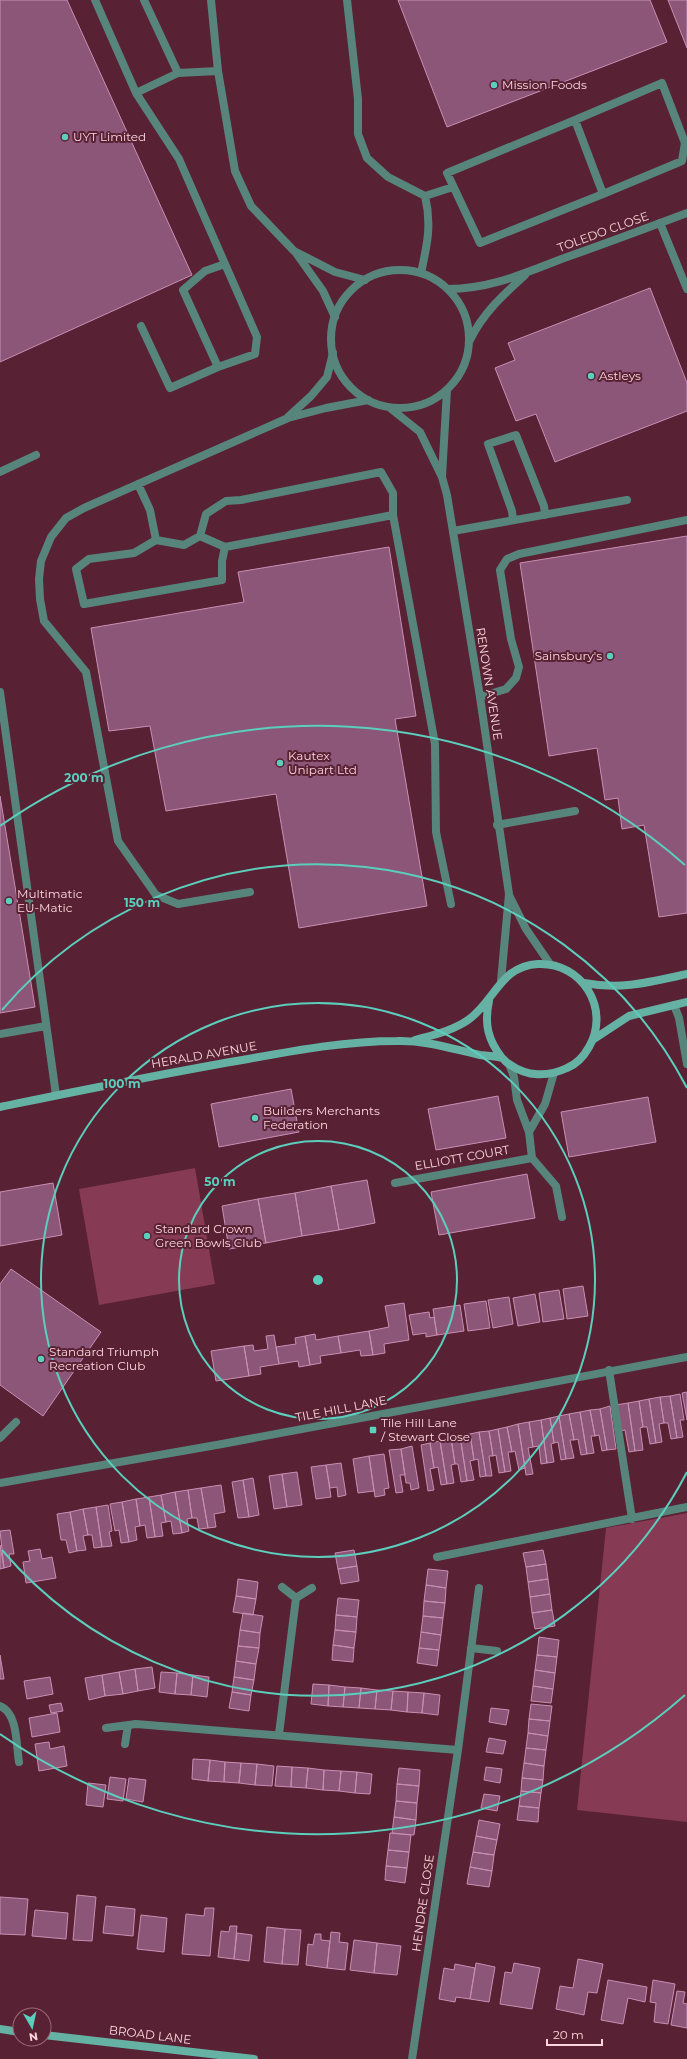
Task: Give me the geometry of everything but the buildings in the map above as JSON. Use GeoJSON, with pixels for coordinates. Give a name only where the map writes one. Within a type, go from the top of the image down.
{"type":"FeatureCollection","features":[{"type":"Feature","properties":{"kind":"main road","name":"HERALD AVENUE"},"geometry":{"type":"LineString","coordinates":[[0,1107],[180,1070],[309,1048],[375,1041],[415,1040],[502,1058],[523,1072],[538,1075],[554,1073],[571,1067],[585,1055],[594,1039],[597,1016],[595,1004],[584,983],[568,971],[550,964],[536,964],[524,967],[501,981],[490,999],[480,1011],[451,1030],[415,1040]]}},
{"type":"Feature","properties":{"kind":"main road","name":"HERALD AVENUE"},"geometry":{"type":"LineString","coordinates":[[584,983],[604,987],[624,987],[687,974]]}},
{"type":"Feature","properties":{"kind":"main road"},"geometry":{"type":"LineString","coordinates":[[490,999],[486,1014],[487,1030],[492,1045],[502,1058]]}},
{"type":"Feature","properties":{"kind":"main road","name":"HERALD AVENUE"},"geometry":{"type":"LineString","coordinates":[[594,1039],[629,1016],[687,1002]]}},
{"type":"Feature","properties":{"kind":"main road"},"geometry":{"type":"LineString","coordinates":[[0,2029],[12,2031]]}},
{"type":"Feature","properties":{"kind":"main road","name":"BROAD LANE"},"geometry":{"type":"LineString","coordinates":[[52,2036],[254,2059]]}},
{"type":"Feature","properties":{"kind":"street"},"geometry":{"type":"LineString","coordinates":[[95,0],[136,93],[179,159],[257,336],[255,354],[218,367],[170,388],[141,326]]}},
{"type":"Feature","properties":{"kind":"street"},"geometry":{"type":"LineString","coordinates":[[144,0],[178,73]]}},
{"type":"Feature","properties":{"kind":"street"},"geometry":{"type":"LineString","coordinates":[[211,0],[218,71],[235,170],[251,206],[294,251],[323,291],[335,317]]}},
{"type":"Feature","properties":{"kind":"street"},"geometry":{"type":"LineString","coordinates":[[347,0],[358,99],[358,134],[367,158],[388,177],[425,196],[453,187]]}},
{"type":"Feature","properties":{"kind":"street"},"geometry":{"type":"LineString","coordinates":[[136,93],[178,73],[218,71]]}},
{"type":"Feature","properties":{"kind":"street"},"geometry":{"type":"LineString","coordinates":[[662,83],[684,143],[682,161],[480,243],[453,187],[447,173],[662,83]]}},
{"type":"Feature","properties":{"kind":"street"},"geometry":{"type":"LineString","coordinates":[[575,120],[602,194]]}},
{"type":"Feature","properties":{"kind":"street"},"geometry":{"type":"LineString","coordinates":[[421,273],[429,238],[429,214],[425,196]]}},
{"type":"Feature","properties":{"kind":"street","name":"TOLEDO CLOSE"},"geometry":{"type":"LineString","coordinates":[[448,289],[471,289],[527,273],[687,213]]}},
{"type":"Feature","properties":{"kind":"street"},"geometry":{"type":"LineString","coordinates":[[660,223],[687,289]]}},
{"type":"Feature","properties":{"kind":"street"},"geometry":{"type":"LineString","coordinates":[[294,251],[335,272],[365,280]]}},
{"type":"Feature","properties":{"kind":"street"},"geometry":{"type":"LineString","coordinates":[[218,367],[183,290],[205,271],[225,264]]}},
{"type":"Feature","properties":{"kind":"street"},"geometry":{"type":"LineString","coordinates":[[402,270],[421,273],[448,289],[460,305],[465,317],[469,342],[466,360],[459,376],[447,390],[430,402],[410,407],[390,408],[368,400],[351,388],[339,372],[333,353],[332,334],[335,317],[342,302],[352,290],[365,280],[383,272],[402,270]]}},
{"type":"Feature","properties":{"kind":"street","name":"TOLEDO CLOSE"},"geometry":{"type":"LineString","coordinates":[[469,342],[477,326],[492,306],[527,273]]}},
{"type":"Feature","properties":{"kind":"street"},"geometry":{"type":"LineString","coordinates":[[288,418],[311,396],[327,377],[333,353]]}},
{"type":"Feature","properties":{"kind":"street","name":"RENOWN AVENUE"},"geometry":{"type":"LineString","coordinates":[[442,477],[447,390]]}},
{"type":"Feature","properties":{"kind":"street"},"geometry":{"type":"LineString","coordinates":[[250,892],[178,904],[156,895],[118,841],[86,672],[44,621],[39,579],[41,561],[51,536],[66,518],[138,484],[288,418],[326,408],[368,400]]}},
{"type":"Feature","properties":{"kind":"street","name":"RENOWN AVENUE"},"geometry":{"type":"LineString","coordinates":[[390,408],[420,432],[442,477],[447,495],[480,697],[497,825],[509,894],[501,981]]}},
{"type":"Feature","properties":{"kind":"street"},"geometry":{"type":"LineString","coordinates":[[513,520],[512,512],[488,444],[516,435],[544,506],[545,515]]}},
{"type":"Feature","properties":{"kind":"street"},"geometry":{"type":"LineString","coordinates":[[0,472],[36,455]]}},
{"type":"Feature","properties":{"kind":"street"},"geometry":{"type":"LineString","coordinates":[[225,547],[222,561],[222,580],[84,604],[76,569],[89,559],[134,553],[156,540],[184,545],[200,536],[206,514],[226,501],[241,500],[381,472],[393,493],[393,515],[435,744],[436,832],[451,904]]}},
{"type":"Feature","properties":{"kind":"street"},"geometry":{"type":"LineString","coordinates":[[138,484],[150,510],[156,540]]}},
{"type":"Feature","properties":{"kind":"street"},"geometry":{"type":"LineString","coordinates":[[453,532],[627,500]]}},
{"type":"Feature","properties":{"kind":"street"},"geometry":{"type":"LineString","coordinates":[[200,536],[225,547],[393,515]]}},
{"type":"Feature","properties":{"kind":"street"},"geometry":{"type":"LineString","coordinates":[[480,697],[506,689],[516,678],[519,667],[511,639],[501,583],[500,570],[507,560],[519,554],[687,520]]}},
{"type":"Feature","properties":{"kind":"street"},"geometry":{"type":"LineString","coordinates":[[0,692],[56,1095]]}},
{"type":"Feature","properties":{"kind":"street"},"geometry":{"type":"LineString","coordinates":[[497,825],[575,811]]}},
{"type":"Feature","properties":{"kind":"street","name":"RENOWN AVENUE"},"geometry":{"type":"LineString","coordinates":[[509,894],[526,929],[550,964]]}},
{"type":"Feature","properties":{"kind":"street"},"geometry":{"type":"LineString","coordinates":[[674,1005],[679,1018],[687,1064]]}},
{"type":"Feature","properties":{"kind":"street"},"geometry":{"type":"LineString","coordinates":[[0,1034],[46,1026]]}},
{"type":"Feature","properties":{"kind":"street"},"geometry":{"type":"LineString","coordinates":[[509,1064],[514,1077],[517,1100],[529,1132],[532,1158],[556,1186],[562,1217]]}},
{"type":"Feature","properties":{"kind":"street"},"geometry":{"type":"LineString","coordinates":[[529,1132],[545,1104],[554,1073]]}},
{"type":"Feature","properties":{"kind":"street","name":"ELLIOTT COURT"},"geometry":{"type":"LineString","coordinates":[[395,1183],[532,1158]]}},
{"type":"Feature","properties":{"kind":"street","name":"TILE HILL LANE"},"geometry":{"type":"LineString","coordinates":[[0,1483],[229,1442],[608,1370],[687,1357]]}},
{"type":"Feature","properties":{"kind":"street"},"geometry":{"type":"LineString","coordinates":[[608,1370],[632,1519]]}},
{"type":"Feature","properties":{"kind":"street"},"geometry":{"type":"LineString","coordinates":[[0,1438],[16,1422]]}},
{"type":"Feature","properties":{"kind":"street"},"geometry":{"type":"LineString","coordinates":[[437,1557],[687,1507]]}},
{"type":"Feature","properties":{"kind":"street"},"geometry":{"type":"LineString","coordinates":[[282,1587],[296,1598]]}},
{"type":"Feature","properties":{"kind":"street"},"geometry":{"type":"LineString","coordinates":[[296,1598],[312,1588]]}},
{"type":"Feature","properties":{"kind":"street","name":"HENDRE CLOSE"},"geometry":{"type":"LineString","coordinates":[[412,2059],[458,1750],[479,1588]]}},
{"type":"Feature","properties":{"kind":"street"},"geometry":{"type":"LineString","coordinates":[[279,1734],[296,1598]]}},
{"type":"Feature","properties":{"kind":"street"},"geometry":{"type":"LineString","coordinates":[[471,1648],[497,1651]]}},
{"type":"Feature","properties":{"kind":"street"},"geometry":{"type":"LineString","coordinates":[[0,1706],[6,1708],[12,1715],[19,1762]]}},
{"type":"Feature","properties":{"kind":"street"},"geometry":{"type":"LineString","coordinates":[[106,1728],[136,1724],[279,1734],[458,1750]]}},
{"type":"Feature","properties":{"kind":"street"},"geometry":{"type":"LineString","coordinates":[[125,1744],[128,1725]]}},
{"type":"Feature","properties":{"kind":"shaded area","name":"Standard Crown Green Bowls Club"},"geometry":{"type":"Polygon","coordinates":[[[195,1168],[215,1284],[99,1305],[79,1189],[195,1168]]]}},
{"type":"Feature","properties":{"kind":"shaded area"},"geometry":{"type":"Polygon","coordinates":[[[687,1513],[687,1822],[577,1810],[606,1528],[687,1513]]]}},
{"type":"Feature","properties":{"kind":"place","name":"Mission Foods"},"geometry":{"type":"Point","coordinates":[494,85]}},
{"type":"Feature","properties":{"kind":"place","name":"UYT Limited"},"geometry":{"type":"Point","coordinates":[65,137]}},
{"type":"Feature","properties":{"kind":"place","name":"Astleys"},"geometry":{"type":"Point","coordinates":[591,376]}},
{"type":"Feature","properties":{"kind":"place","name":"Sainsbury's"},"geometry":{"type":"Point","coordinates":[610,656]}},
{"type":"Feature","properties":{"kind":"place","name":"Kautex Unipart Ltd"},"geometry":{"type":"Point","coordinates":[280,763]}},
{"type":"Feature","properties":{"kind":"place","name":"Multimatic EU-Matic"},"geometry":{"type":"Point","coordinates":[9,901]}},
{"type":"Feature","properties":{"kind":"place","name":"Builders Merchants Federation"},"geometry":{"type":"Point","coordinates":[255,1118]}},
{"type":"Feature","properties":{"kind":"place","name":"Standard Crown Green Bowls Club"},"geometry":{"type":"Point","coordinates":[147,1236]}},
{"type":"Feature","properties":{"kind":"place","name":"Standard Triumph Recreation Club"},"geometry":{"type":"Point","coordinates":[41,1359]}},
{"type":"Feature","properties":{"kind":"place","name":"Tile Hill Lane / Stewart Close"},"geometry":{"type":"Point","coordinates":[373,1430]}}]}
